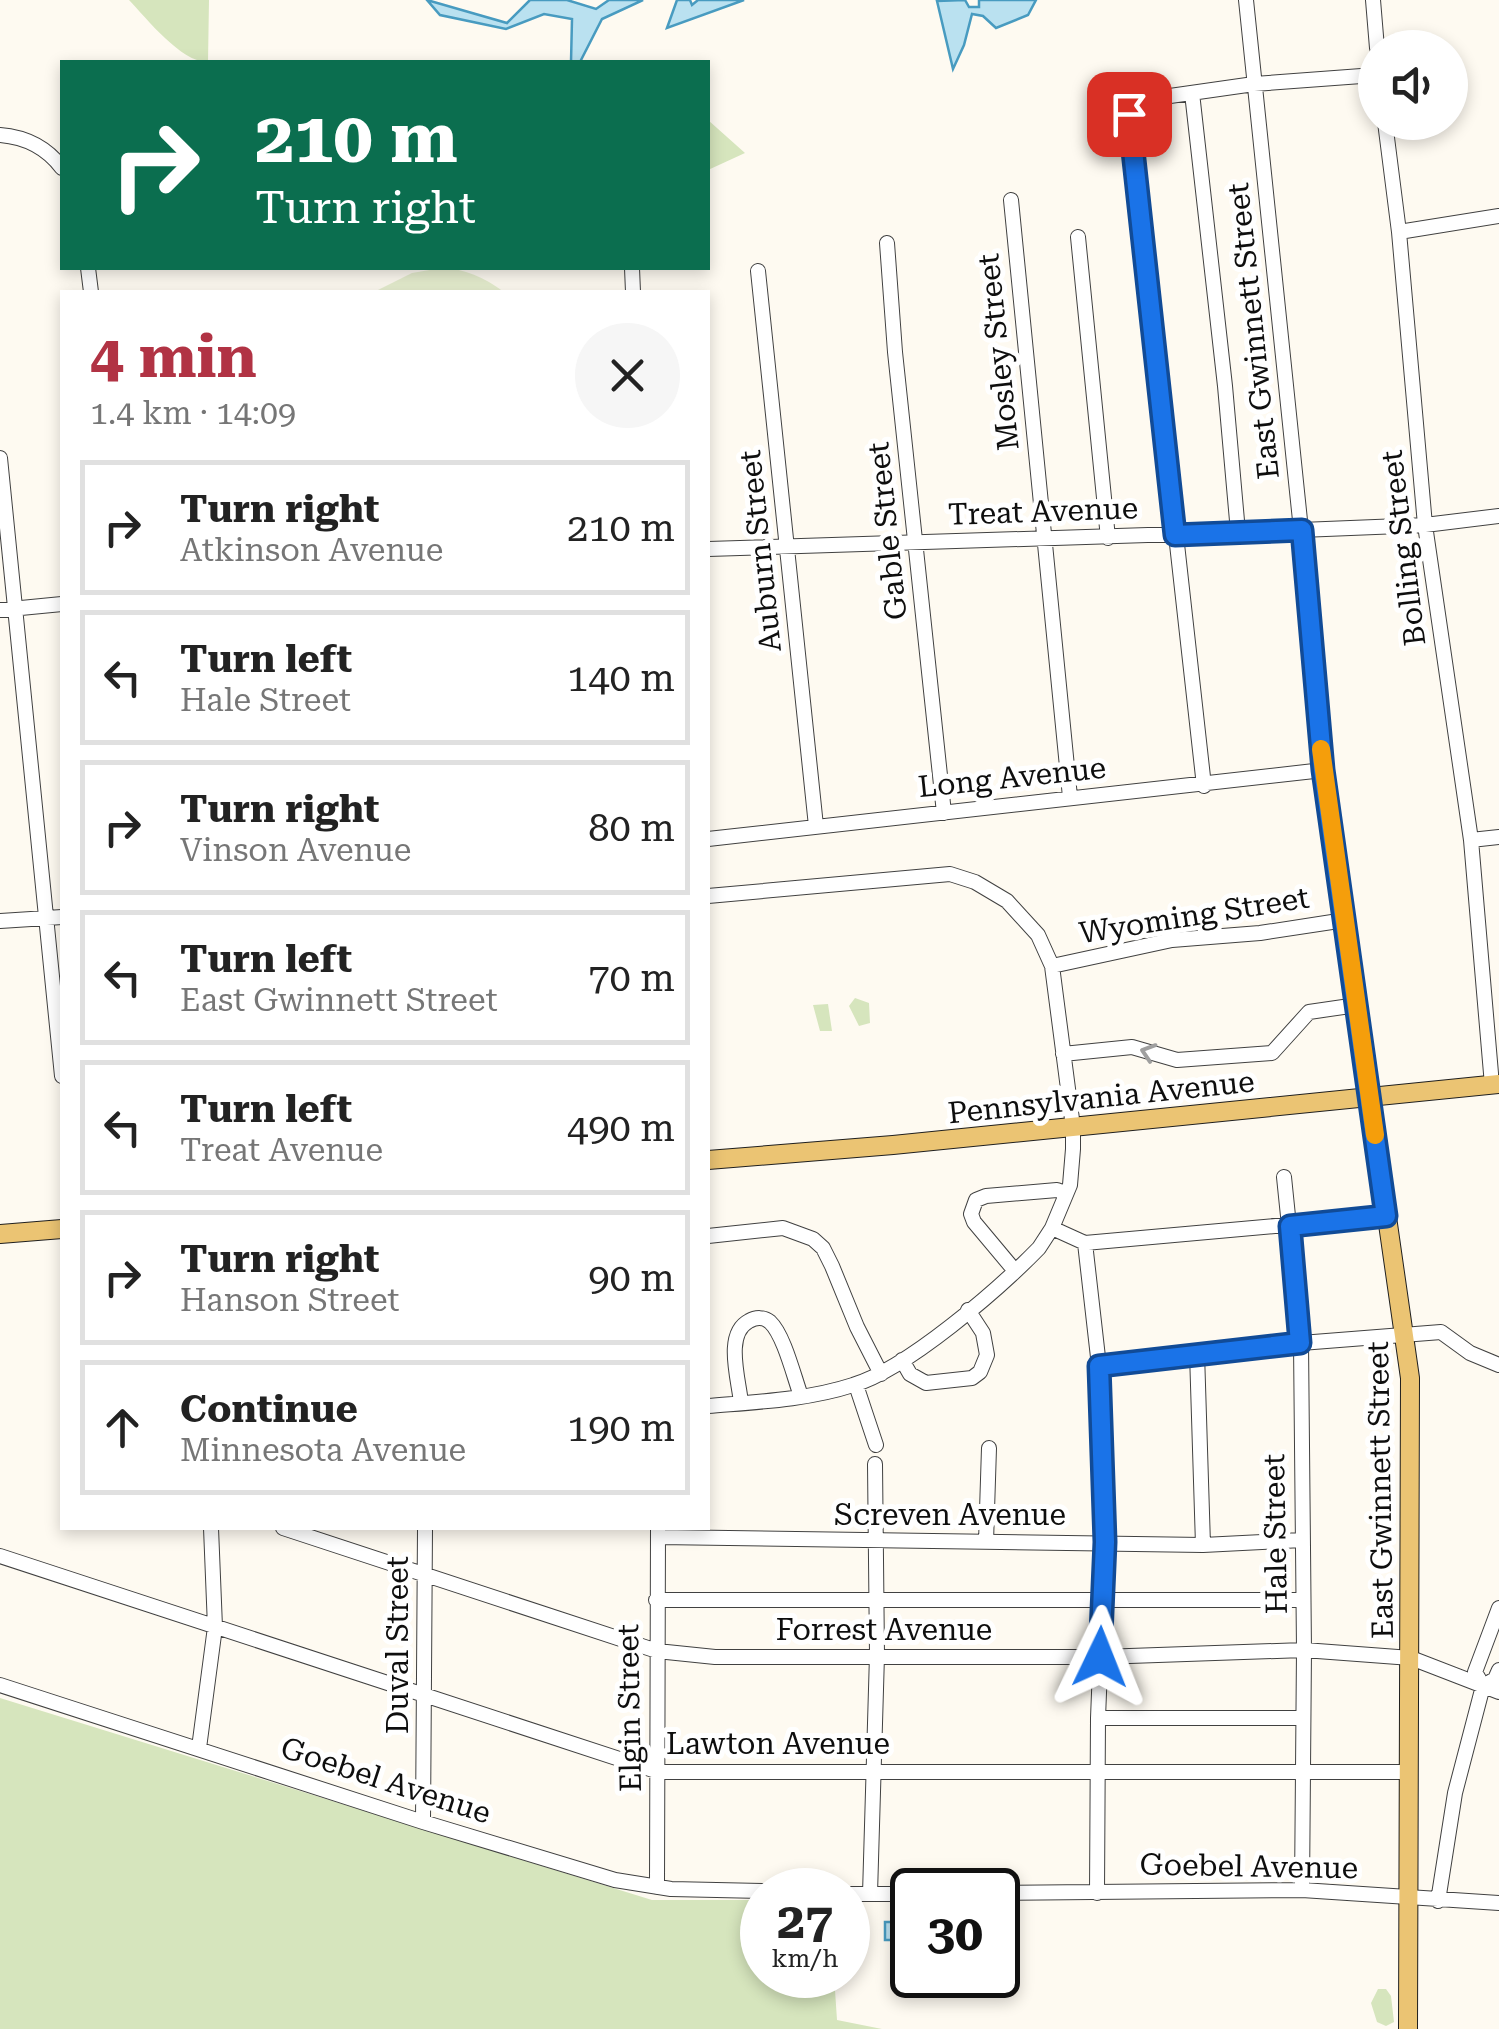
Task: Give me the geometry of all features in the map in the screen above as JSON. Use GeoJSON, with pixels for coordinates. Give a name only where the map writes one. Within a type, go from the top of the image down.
{"type":"FeatureCollection","features":[{"type":"Feature","properties":{"kind":"main road","name":"Pennsylvania Avenue"},"geometry":{"type":"LineString","coordinates":[[710,1160],[1496,1084]]}},
{"type":"Feature","properties":{"kind":"main road","name":"East Gwinnett Street"},"geometry":{"type":"LineString","coordinates":[[1370,1098],[1410,1378],[1408,2029]]}},
{"type":"Feature","properties":{"kind":"main road"},"geometry":{"type":"LineString","coordinates":[[0,1234],[60,1229]]}},
{"type":"Feature","properties":{"kind":"street","name":"East Gwinnett Street"},"geometry":{"type":"LineString","coordinates":[[1246,0],[1323,770],[1370,1098]]}},
{"type":"Feature","properties":{"kind":"street"},"geometry":{"type":"LineString","coordinates":[[1373,0],[1376,30]]}},
{"type":"Feature","properties":{"kind":"street"},"geometry":{"type":"LineString","coordinates":[[1204,786],[1129,114],[1142,100],[1254,84],[1358,76]]}},
{"type":"Feature","properties":{"kind":"street"},"geometry":{"type":"LineString","coordinates":[[1192,93],[1238,532]]}},
{"type":"Feature","properties":{"kind":"street"},"geometry":{"type":"LineString","coordinates":[[0,135],[35,144],[53,155],[60,165]]}},
{"type":"Feature","properties":{"kind":"street","name":"Bolling Street"},"geometry":{"type":"LineString","coordinates":[[1388,140],[1425,525],[1471,840],[1496,1084]]}},
{"type":"Feature","properties":{"kind":"street","name":"Mosley Street"},"geometry":{"type":"LineString","coordinates":[[1011,200],[1070,796]]}},
{"type":"Feature","properties":{"kind":"street"},"geometry":{"type":"LineString","coordinates":[[1399,232],[1499,216]]}},
{"type":"Feature","properties":{"kind":"street"},"geometry":{"type":"LineString","coordinates":[[1078,237],[1108,538]]}},
{"type":"Feature","properties":{"kind":"street","name":"Gable Street"},"geometry":{"type":"LineString","coordinates":[[887,243],[944,812]]}},
{"type":"Feature","properties":{"kind":"street","name":"Auburn Street"},"geometry":{"type":"LineString","coordinates":[[758,271],[816,826]]}},
{"type":"Feature","properties":{"kind":"street"},"geometry":{"type":"LineString","coordinates":[[0,458],[8,609],[54,917],[60,1036]]}},
{"type":"Feature","properties":{"kind":"street","name":"Treat Avenue"},"geometry":{"type":"LineString","coordinates":[[710,548],[1108,538],[1425,525],[1499,516]]}},
{"type":"Feature","properties":{"kind":"street"},"geometry":{"type":"LineString","coordinates":[[8,609],[60,604]]}},
{"type":"Feature","properties":{"kind":"street","name":"Long Avenue"},"geometry":{"type":"LineString","coordinates":[[710,839],[1323,770]]}},
{"type":"Feature","properties":{"kind":"street"},"geometry":{"type":"LineString","coordinates":[[1471,840],[1499,837]]}},
{"type":"Feature","properties":{"kind":"street"},"geometry":{"type":"LineString","coordinates":[[710,896],[950,874],[975,882],[1007,901],[1038,935],[1052,966],[1073,1127],[1070,1185],[1052,1228],[1039,1248],[968,1310],[902,1360],[856,1385],[710,1406]]}},
{"type":"Feature","properties":{"kind":"street"},"geometry":{"type":"LineString","coordinates":[[0,921],[54,917]]}},
{"type":"Feature","properties":{"kind":"street","name":"Wyoming Street"},"geometry":{"type":"LineString","coordinates":[[1052,966],[1172,940],[1260,933],[1345,920]]}},
{"type":"Feature","properties":{"kind":"street"},"geometry":{"type":"LineString","coordinates":[[1063,1054],[1132,1047],[1162,1057],[1191,1060],[1272,1053],[1309,1012],[1357,1005]]}},
{"type":"Feature","properties":{"kind":"street","name":"Hale Street"},"geometry":{"type":"LineString","coordinates":[[1284,1177],[1300,1343],[1302,1890]]}},
{"type":"Feature","properties":{"kind":"street"},"geometry":{"type":"LineString","coordinates":[[1015,1271],[974,1222],[971,1214],[976,1200],[1057,1190],[1065,1193]]}},
{"type":"Feature","properties":{"kind":"street"},"geometry":{"type":"LineString","coordinates":[[1052,1228],[1085,1244],[1386,1216]]}},
{"type":"Feature","properties":{"kind":"street"},"geometry":{"type":"LineString","coordinates":[[710,1236],[782,1228],[813,1239],[832,1266],[880,1374]]}},
{"type":"Feature","properties":{"kind":"street"},"geometry":{"type":"LineString","coordinates":[[1085,1244],[1099,1366],[1105,1542],[1097,1893]]}},
{"type":"Feature","properties":{"kind":"street"},"geometry":{"type":"LineString","coordinates":[[902,1360],[910,1374],[926,1382],[972,1378],[980,1372],[987,1355],[983,1333],[968,1310]]}},
{"type":"Feature","properties":{"kind":"street"},"geometry":{"type":"LineString","coordinates":[[741,1403],[735,1340],[744,1324],[759,1317],[774,1326],[800,1396]]}},
{"type":"Feature","properties":{"kind":"street"},"geometry":{"type":"LineString","coordinates":[[1099,1366],[1197,1353],[1441,1332],[1470,1354],[1499,1365]]}},
{"type":"Feature","properties":{"kind":"street"},"geometry":{"type":"LineString","coordinates":[[1197,1353],[1203,1545]]}},
{"type":"Feature","properties":{"kind":"street"},"geometry":{"type":"LineString","coordinates":[[856,1385],[876,1445]]}},
{"type":"Feature","properties":{"kind":"street"},"geometry":{"type":"LineString","coordinates":[[986,1542],[989,1448]]}},
{"type":"Feature","properties":{"kind":"street"},"geometry":{"type":"LineString","coordinates":[[875,1464],[877,1655],[870,1894],[890,1894]]}},
{"type":"Feature","properties":{"kind":"street"},"geometry":{"type":"LineString","coordinates":[[199,1748],[215,1628],[211,1530]]}},
{"type":"Feature","properties":{"kind":"street","name":"Forrest Avenue"},"geometry":{"type":"LineString","coordinates":[[289,1530],[657,1651],[715,1657],[1100,1657],[1304,1650],[1411,1658],[1499,1692]]}},
{"type":"Feature","properties":{"kind":"street","name":"Duval Street"},"geometry":{"type":"LineString","coordinates":[[423,1822],[425,1530]]}},
{"type":"Feature","properties":{"kind":"street","name":"Screven Avenue"},"geometry":{"type":"LineString","coordinates":[[658,1532],[877,1542],[1203,1545],[1302,1540]]}},
{"type":"Feature","properties":{"kind":"street","name":"Elgin Street"},"geometry":{"type":"LineString","coordinates":[[657,1888],[658,1532]]}},
{"type":"Feature","properties":{"kind":"street","name":"Lawton Avenue"},"geometry":{"type":"LineString","coordinates":[[0,1556],[658,1772],[1410,1772]]}},
{"type":"Feature","properties":{"kind":"street"},"geometry":{"type":"LineString","coordinates":[[656,1600],[1303,1600]]}},
{"type":"Feature","properties":{"kind":"street"},"geometry":{"type":"LineString","coordinates":[[1438,1901],[1456,1793],[1483,1686],[1474,1672],[1499,1608]]}},
{"type":"Feature","properties":{"kind":"street"},"geometry":{"type":"LineString","coordinates":[[1483,1686],[1496,1680],[1499,1670]]}},
{"type":"Feature","properties":{"kind":"street","name":"Goebel Avenue"},"geometry":{"type":"LineString","coordinates":[[0,1685],[615,1880],[657,1888],[740,1890]]}},
{"type":"Feature","properties":{"kind":"street"},"geometry":{"type":"LineString","coordinates":[[1098,1718],[1302,1718]]}},
{"type":"Feature","properties":{"kind":"street","name":"Goebel Avenue"},"geometry":{"type":"LineString","coordinates":[[1020,1894],[1302,1890],[1499,1904]]}},
{"type":"Feature","properties":{"kind":"green space"},"geometry":{"type":"Polygon","coordinates":[[[129,0],[209,0],[208,60],[187,55],[129,0]]]}},
{"type":"Feature","properties":{"kind":"green space"},"geometry":{"type":"Polygon","coordinates":[[[710,122],[745,153],[710,169],[710,122]]]}},
{"type":"Feature","properties":{"kind":"green space"},"geometry":{"type":"Polygon","coordinates":[[[458,270],[501,290],[378,290],[412,273],[458,270]]]}},
{"type":"Feature","properties":{"kind":"green space"},"geometry":{"type":"Polygon","coordinates":[[[855,998],[869,1003],[870,1023],[859,1026],[849,1006],[855,998]]]}},
{"type":"Feature","properties":{"kind":"green space"},"geometry":{"type":"Polygon","coordinates":[[[828,1004],[832,1031],[820,1031],[813,1005],[828,1004]]]}},
{"type":"Feature","properties":{"kind":"green space"},"geometry":{"type":"Polygon","coordinates":[[[0,1698],[652,1900],[740,1900],[740,1998],[836,1998],[837,2020],[882,2029],[0,2029],[0,1698]]]}},
{"type":"Feature","properties":{"kind":"green space"},"geometry":{"type":"Polygon","coordinates":[[[1378,1989],[1386,1989],[1391,1996],[1394,2022],[1386,2026],[1377,2022],[1371,2003],[1378,1989]]]}},
{"type":"Feature","properties":{"kind":"water"},"geometry":{"type":"Polygon","coordinates":[[[427,0],[507,23],[530,0],[567,0],[596,9],[609,0],[643,0],[602,19],[581,60],[571,60],[572,19],[544,14],[506,29],[440,15],[427,0]]]}},
{"type":"Feature","properties":{"kind":"water"},"geometry":{"type":"Polygon","coordinates":[[[677,0],[690,0],[692,5],[698,0],[744,0],[667,28],[677,0]]]}},
{"type":"Feature","properties":{"kind":"water"},"geometry":{"type":"Polygon","coordinates":[[[965,0],[969,7],[979,7],[979,0],[1036,0],[1028,15],[996,28],[983,16],[972,14],[953,69],[937,1],[965,0]]]}},
{"type":"Feature","properties":{"kind":"water"},"geometry":{"type":"Polygon","coordinates":[[[885,1922],[890,1922],[890,1940],[885,1940],[885,1922]]]}},
{"type":"Feature","properties":{"kind":"slow traffic"},"geometry":{"type":"LineString","coordinates":[[1321,749],[1375,1135]]}},
{"type":"Feature","properties":{"kind":"route"},"geometry":{"type":"LineString","coordinates":[[1100,1657],[1105,1542],[1099,1366],[1300,1343],[1290,1226],[1386,1216],[1323,770],[1302,530],[1175,535],[1129,114]]}}]}
